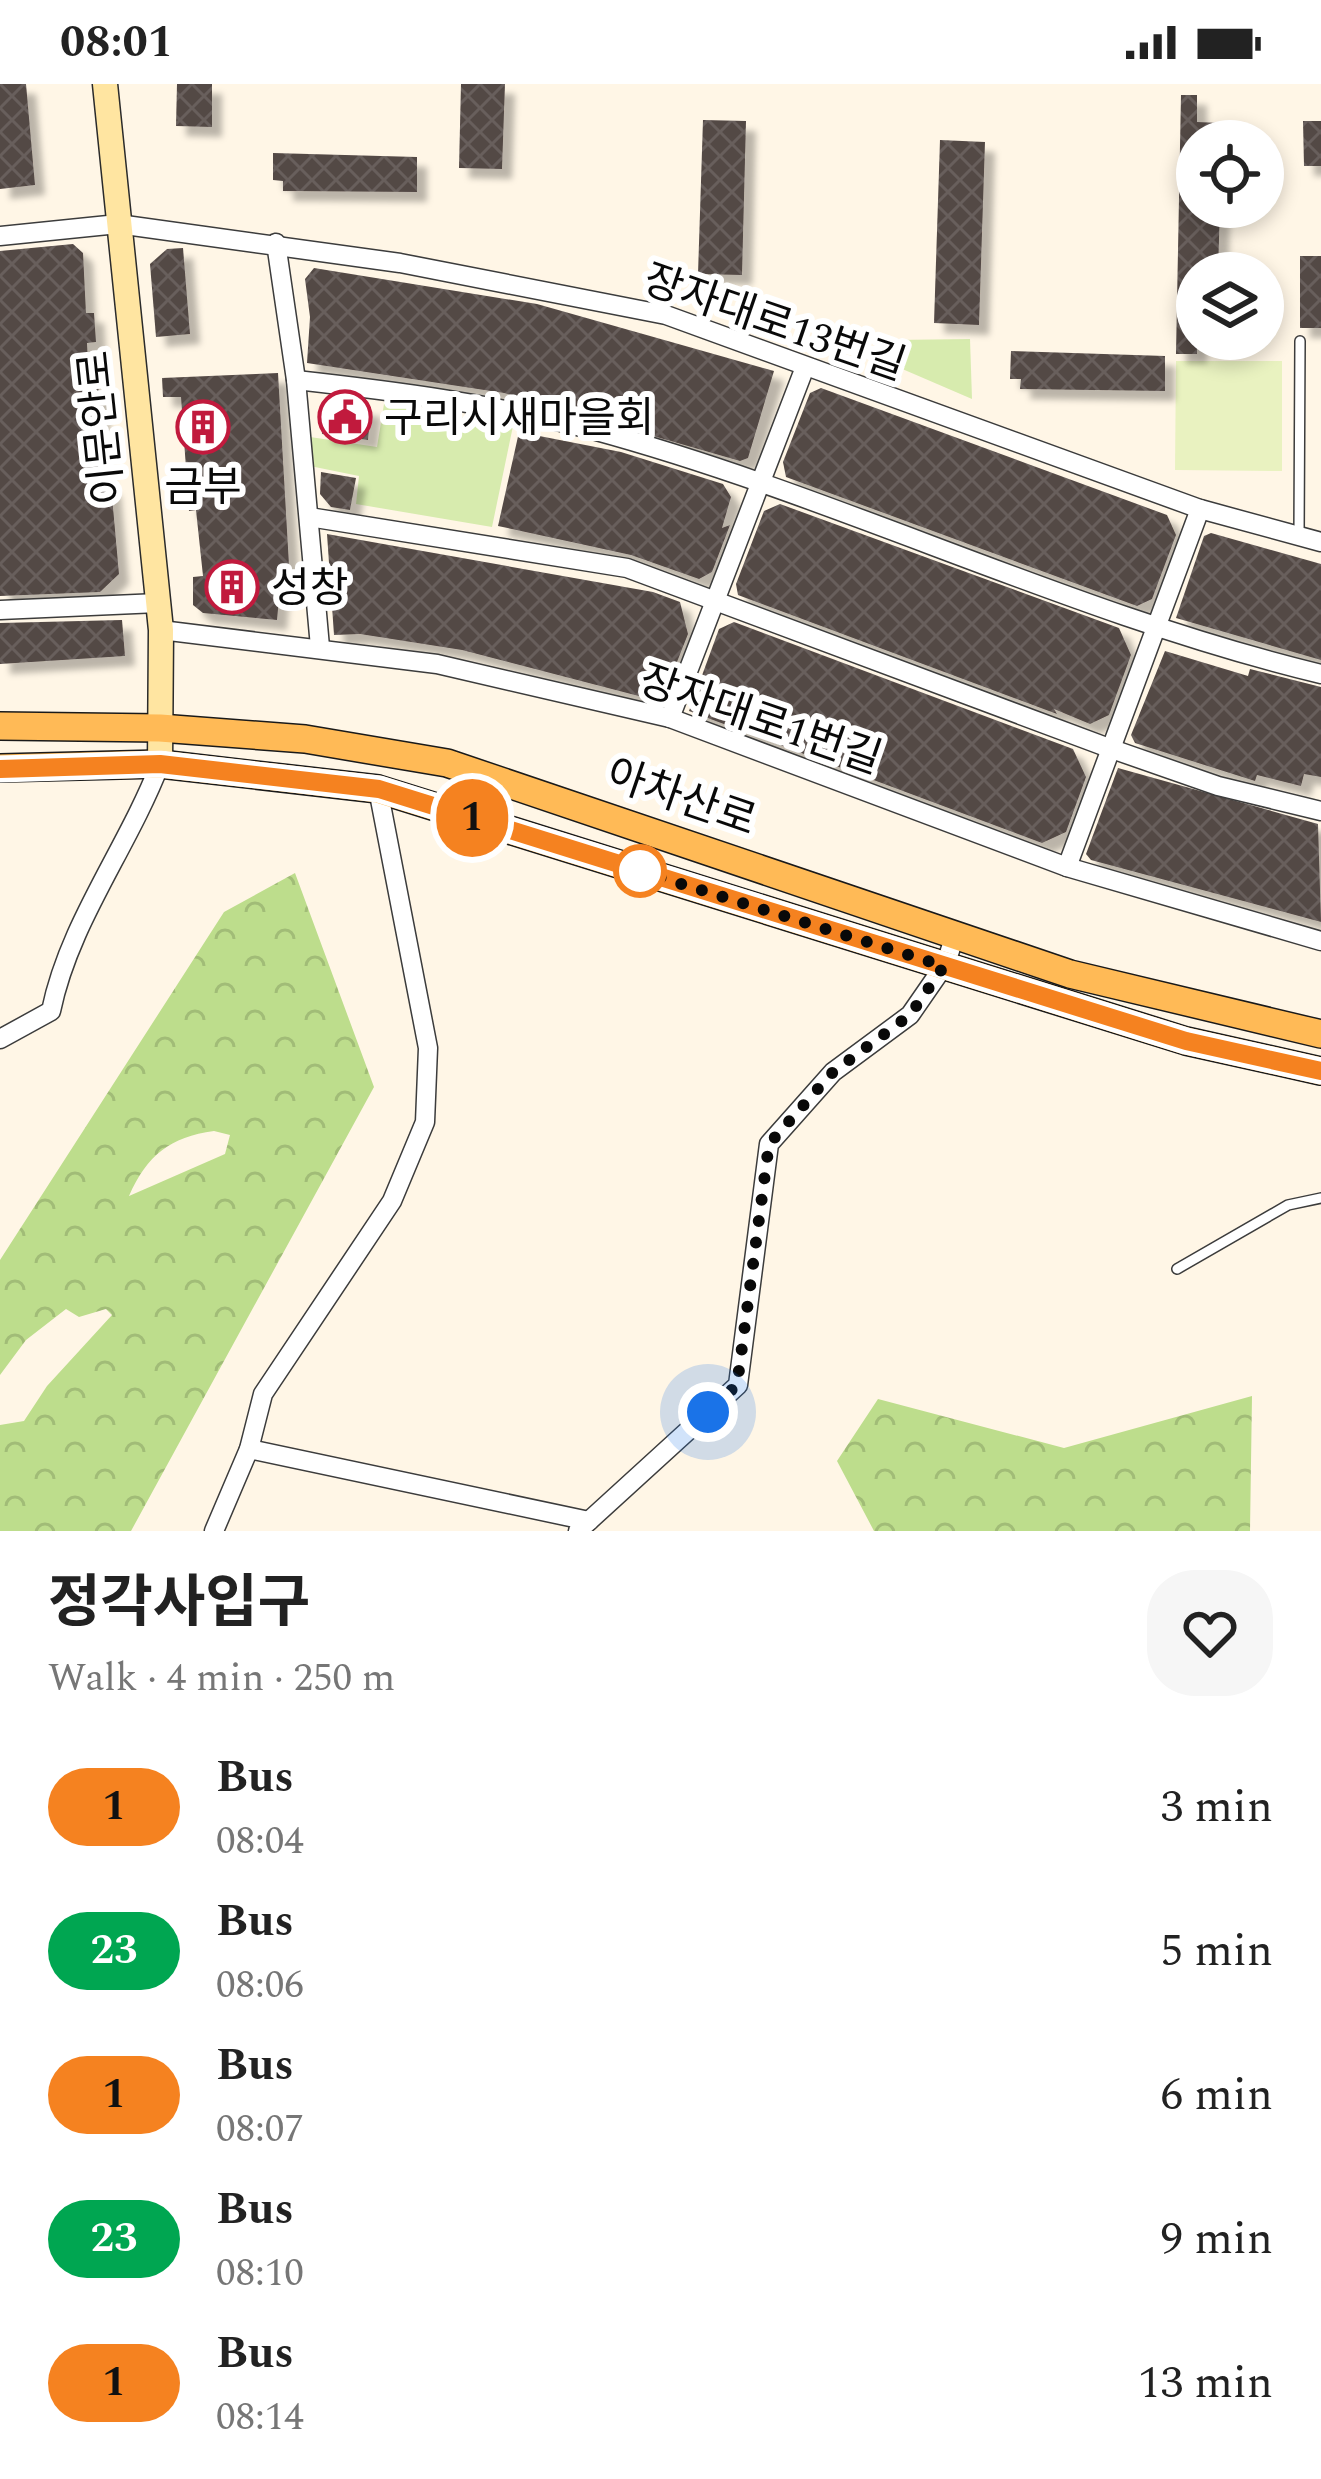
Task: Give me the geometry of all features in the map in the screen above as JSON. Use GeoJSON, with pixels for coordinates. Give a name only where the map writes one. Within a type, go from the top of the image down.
{"type":"FeatureCollection","features":[{"type":"Feature","properties":{"kind":"main road","name":"아차산로"},"geometry":{"type":"LineString","coordinates":[[0,726],[160,728],[305,739],[447,763],[1070,974],[1321,1034]]}},
{"type":"Feature","properties":{"kind":"main road","name":"아차산로"},"geometry":{"type":"LineString","coordinates":[[0,768],[160,764],[379,789],[1186,1041],[1321,1071]]}},
{"type":"Feature","properties":{"kind":"street","name":"이문안로"},"geometry":{"type":"LineString","coordinates":[[105,84],[161,630],[160,764]]}},
{"type":"Feature","properties":{"kind":"street","name":"장자대로13번길"},"geometry":{"type":"LineString","coordinates":[[0,236],[118,224],[276,243],[667,315],[1200,509],[1321,542]]}},
{"type":"Feature","properties":{"kind":"street"},"geometry":{"type":"LineString","coordinates":[[276,243],[296,380],[320,647]]}},
{"type":"Feature","properties":{"kind":"street"},"geometry":{"type":"LineString","coordinates":[[670,718],[805,368]]}},
{"type":"Feature","properties":{"kind":"street"},"geometry":{"type":"LineString","coordinates":[[296,380],[411,392],[591,430],[761,483],[1157,626],[1321,674]]}},
{"type":"Feature","properties":{"kind":"street"},"geometry":{"type":"LineString","coordinates":[[1067,867],[1200,509]]}},
{"type":"Feature","properties":{"kind":"street"},"geometry":{"type":"LineString","coordinates":[[309,518],[627,568],[1109,748],[1219,786],[1321,811]]}},
{"type":"Feature","properties":{"kind":"street"},"geometry":{"type":"LineString","coordinates":[[0,610],[158,603]]}},
{"type":"Feature","properties":{"kind":"street","name":"장자대로1번길"},"geometry":{"type":"LineString","coordinates":[[161,630],[437,664],[670,718],[1067,867],[1321,940]]}},
{"type":"Feature","properties":{"kind":"street"},"geometry":{"type":"LineString","coordinates":[[0,1039],[51,1012],[61,963],[138,819],[160,764]]}},
{"type":"Feature","properties":{"kind":"street"},"geometry":{"type":"LineString","coordinates":[[214,1531],[249,1449],[263,1394],[392,1201],[425,1122],[428,1048],[379,789]]}},
{"type":"Feature","properties":{"kind":"street"},"geometry":{"type":"LineString","coordinates":[[249,1449],[583,1526],[737,1385],[769,1144],[833,1072],[910,1015],[944,966],[955,934]]}},
{"type":"Feature","properties":{"kind":"lane"},"geometry":{"type":"LineString","coordinates":[[1299,536],[1300,341]]}},
{"type":"Feature","properties":{"kind":"lane"},"geometry":{"type":"LineString","coordinates":[[1177,1269],[1288,1205],[1321,1198]]}},
{"type":"Feature","properties":{"kind":"green space"},"geometry":{"type":"Polygon","coordinates":[[[970,339],[972,399],[893,365],[894,340],[970,339]]]}},
{"type":"Feature","properties":{"kind":"green space"},"geometry":{"type":"Polygon","coordinates":[[[1176,361],[1282,361],[1282,471],[1175,470],[1176,361]]]}},
{"type":"Feature","properties":{"kind":"green space"},"geometry":{"type":"Polygon","coordinates":[[[384,404],[513,426],[492,527],[356,504],[359,476],[310,466],[310,437],[377,447],[384,404]]]}},
{"type":"Feature","properties":{"kind":"green space"},"geometry":{"type":"Polygon","coordinates":[[[295,873],[374,1087],[131,1531],[0,1531],[0,1425],[24,1421],[47,1386],[112,1315],[106,1309],[79,1317],[66,1309],[26,1340],[0,1375],[0,1260],[224,912],[295,873]],[[214,1131],[173,1143],[152,1159],[129,1196],[225,1154],[230,1135],[214,1131]]]}},
{"type":"Feature","properties":{"kind":"green space"},"geometry":{"type":"Polygon","coordinates":[[[1252,1396],[1250,1531],[874,1531],[837,1461],[878,1399],[1064,1448],[1252,1396]]]}},
{"type":"Feature","properties":{"kind":"building"},"geometry":{"type":"Polygon","coordinates":[[[0,84],[26,84],[35,185],[0,189],[0,84]]]}},
{"type":"Feature","properties":{"kind":"building"},"geometry":{"type":"Polygon","coordinates":[[[177,84],[212,84],[212,127],[176,126],[177,84]]]}},
{"type":"Feature","properties":{"kind":"building"},"geometry":{"type":"Polygon","coordinates":[[[461,84],[505,84],[502,169],[459,168],[461,84]]]}},
{"type":"Feature","properties":{"kind":"building"},"geometry":{"type":"Polygon","coordinates":[[[1181,95],[1197,95],[1197,120],[1181,120],[1181,95]]]}},
{"type":"Feature","properties":{"kind":"building"},"geometry":{"type":"Polygon","coordinates":[[[703,120],[746,121],[742,275],[698,274],[703,120]]]}},
{"type":"Feature","properties":{"kind":"building"},"geometry":{"type":"Polygon","coordinates":[[[1303,121],[1321,121],[1321,166],[1304,166],[1303,121]]]}},
{"type":"Feature","properties":{"kind":"building"},"geometry":{"type":"Polygon","coordinates":[[[940,140],[985,142],[979,325],[934,323],[940,140]]]}},
{"type":"Feature","properties":{"kind":"building"},"geometry":{"type":"Polygon","coordinates":[[[273,153],[417,157],[417,192],[283,191],[283,181],[273,180],[273,153]]]}},
{"type":"Feature","properties":{"kind":"building"},"geometry":{"type":"Polygon","coordinates":[[[1178,228],[1219,228],[1219,252],[1178,252],[1178,228]]]}},
{"type":"Feature","properties":{"kind":"building"},"geometry":{"type":"Polygon","coordinates":[[[73,244],[83,253],[86,313],[94,313],[96,342],[87,343],[89,382],[98,381],[104,486],[111,485],[119,574],[100,592],[0,596],[0,251],[73,244]]]}},
{"type":"Feature","properties":{"kind":"building"},"geometry":{"type":"Polygon","coordinates":[[[183,248],[190,334],[156,337],[150,264],[167,249],[183,248]]]}},
{"type":"Feature","properties":{"kind":"building"},"geometry":{"type":"Polygon","coordinates":[[[1300,256],[1321,256],[1321,328],[1300,328],[1300,256]]]}},
{"type":"Feature","properties":{"kind":"building"},"geometry":{"type":"Polygon","coordinates":[[[314,268],[537,304],[774,371],[748,458],[740,461],[504,393],[307,363],[310,317],[305,279],[314,268]]]}},
{"type":"Feature","properties":{"kind":"building"},"geometry":{"type":"Polygon","coordinates":[[[1011,351],[1165,356],[1165,391],[1020,389],[1021,379],[1010,379],[1011,351]]]}},
{"type":"Feature","properties":{"kind":"building"},"geometry":{"type":"Polygon","coordinates":[[[278,373],[289,565],[282,566],[277,620],[203,613],[193,605],[193,577],[203,576],[196,510],[189,511],[181,397],[163,397],[162,378],[278,373]]]}},
{"type":"Feature","properties":{"kind":"building"},"geometry":{"type":"Polygon","coordinates":[[[821,388],[1167,515],[1176,535],[1152,599],[1137,606],[786,477],[783,462],[810,393],[821,388]]]}},
{"type":"Feature","properties":{"kind":"building","name":"구리시새마을회"},"geometry":{"type":"Polygon","coordinates":[[[328,401],[371,407],[368,440],[322,434],[321,407],[328,401]]]}},
{"type":"Feature","properties":{"kind":"building"},"geometry":{"type":"Polygon","coordinates":[[[519,432],[621,452],[723,484],[731,497],[722,528],[730,525],[712,572],[699,579],[631,555],[498,526],[519,432]]]}},
{"type":"Feature","properties":{"kind":"building"},"geometry":{"type":"Polygon","coordinates":[[[321,472],[356,478],[350,510],[331,507],[320,494],[321,472]]]}},
{"type":"Feature","properties":{"kind":"building"},"geometry":{"type":"Polygon","coordinates":[[[780,504],[1119,628],[1131,655],[1109,715],[1090,724],[1054,709],[1057,714],[738,595],[736,584],[764,511],[780,504]]]}},
{"type":"Feature","properties":{"kind":"building"},"geometry":{"type":"Polygon","coordinates":[[[1211,533],[1321,564],[1321,660],[1176,618],[1204,536],[1211,533]]]}},
{"type":"Feature","properties":{"kind":"building"},"geometry":{"type":"Polygon","coordinates":[[[327,534],[653,592],[680,602],[688,634],[664,695],[654,700],[462,650],[360,634],[334,635],[327,534]]]}},
{"type":"Feature","properties":{"kind":"building"},"geometry":{"type":"Polygon","coordinates":[[[122,620],[125,656],[0,664],[0,623],[122,620]]]}},
{"type":"Feature","properties":{"kind":"building"},"geometry":{"type":"Polygon","coordinates":[[[734,622],[1073,749],[1086,777],[1066,832],[1042,843],[689,711],[719,629],[734,622]]]}},
{"type":"Feature","properties":{"kind":"building"},"geometry":{"type":"Polygon","coordinates":[[[1165,651],[1248,676],[1250,669],[1321,687],[1321,777],[1304,774],[1301,786],[1257,775],[1255,781],[1135,743],[1131,735],[1165,651]]]}},
{"type":"Feature","properties":{"kind":"building"},"geometry":{"type":"Polygon","coordinates":[[[1118,768],[1318,824],[1321,922],[1091,860],[1086,854],[1118,768]]]}},
{"type":"Feature","properties":{"kind":"bus line","name":"1"},"geometry":{"type":"LineString","coordinates":[[0,769],[160,764],[379,789],[1186,1041],[1321,1071]]}},
{"type":"Feature","properties":{"kind":"place","name":"구리시새마을회"},"geometry":{"type":"Point","coordinates":[345,417]}},
{"type":"Feature","properties":{"kind":"place","name":"금부"},"geometry":{"type":"Point","coordinates":[203,427]}},
{"type":"Feature","properties":{"kind":"place","name":"성창"},"geometry":{"type":"Point","coordinates":[232,587]}},
{"type":"Feature","properties":{"kind":"route"},"geometry":{"type":"LineString","coordinates":[[640,871],[944,966],[910,1015],[833,1072],[769,1144],[737,1385],[708,1412]]}}]}
